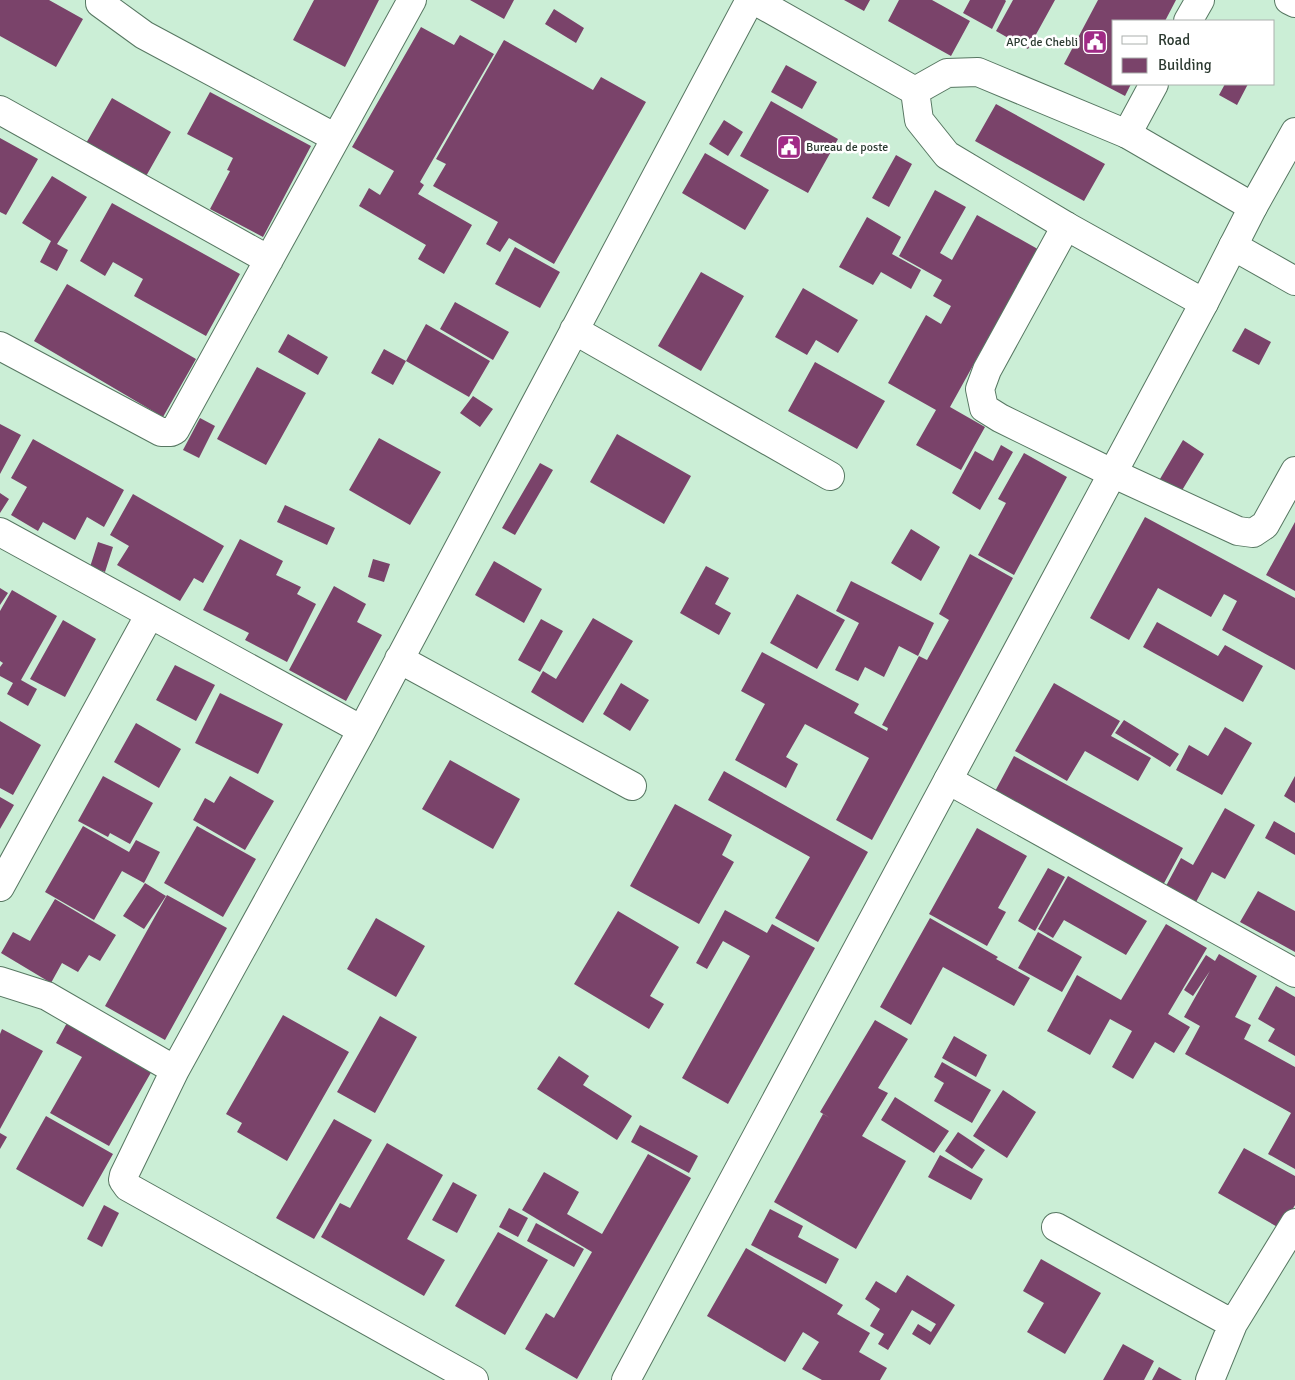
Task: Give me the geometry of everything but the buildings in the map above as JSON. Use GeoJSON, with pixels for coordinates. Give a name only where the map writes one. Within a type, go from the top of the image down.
{"type":"FeatureCollection","features":[{"type":"Feature","properties":{"kind":"street"},"geometry":{"type":"LineString","coordinates":[[100,0],[100,3],[144,35],[336,138]]}},
{"type":"Feature","properties":{"kind":"street"},"geometry":{"type":"LineString","coordinates":[[0,346],[161,432],[175,430],[412,0]]}},
{"type":"Feature","properties":{"kind":"street"},"geometry":{"type":"LineString","coordinates":[[474,1380],[128,1186],[123,1180],[124,1175],[175,1070],[362,730],[750,0]]}},
{"type":"Feature","properties":{"kind":"street"},"geometry":{"type":"LineString","coordinates":[[754,0],[915,91]]}},
{"type":"Feature","properties":{"kind":"street"},"geometry":{"type":"LineString","coordinates":[[1189,20],[1200,0]]}},
{"type":"Feature","properties":{"kind":"street"},"geometry":{"type":"LineString","coordinates":[[1289,0],[1295,3]]}},
{"type":"Feature","properties":{"kind":"street"},"geometry":{"type":"LineString","coordinates":[[915,91],[947,73],[978,72],[1127,134],[1253,207]]}},
{"type":"Feature","properties":{"kind":"street"},"geometry":{"type":"LineString","coordinates":[[1127,134],[1153,85]]}},
{"type":"Feature","properties":{"kind":"street"},"geometry":{"type":"LineString","coordinates":[[915,91],[919,120],[947,155],[1066,226],[1204,303]]}},
{"type":"Feature","properties":{"kind":"street"},"geometry":{"type":"LineString","coordinates":[[0,110],[269,260]]}},
{"type":"Feature","properties":{"kind":"street"},"geometry":{"type":"LineString","coordinates":[[626,1380],[1204,303],[1253,207],[1295,132]]}},
{"type":"Feature","properties":{"kind":"street"},"geometry":{"type":"LineString","coordinates":[[1066,226],[987,370],[980,388],[984,408],[1000,418],[1112,473],[1238,531],[1253,533],[1265,525],[1295,470]]}},
{"type":"Feature","properties":{"kind":"street"},"geometry":{"type":"LineString","coordinates":[[1233,246],[1295,281]]}},
{"type":"Feature","properties":{"kind":"street"},"geometry":{"type":"LineString","coordinates":[[574,330],[830,476]]}},
{"type":"Feature","properties":{"kind":"street"},"geometry":{"type":"LineString","coordinates":[[0,532],[362,730]]}},
{"type":"Feature","properties":{"kind":"street"},"geometry":{"type":"LineString","coordinates":[[0,888],[150,614]]}},
{"type":"Feature","properties":{"kind":"street"},"geometry":{"type":"LineString","coordinates":[[399,659],[632,786]]}},
{"type":"Feature","properties":{"kind":"street"},"geometry":{"type":"LineString","coordinates":[[948,780],[1295,973]]}},
{"type":"Feature","properties":{"kind":"street"},"geometry":{"type":"LineString","coordinates":[[0,981],[47,996],[175,1070]]}},
{"type":"Feature","properties":{"kind":"street"},"geometry":{"type":"LineString","coordinates":[[1210,1380],[1233,1324],[1295,1223]]}},
{"type":"Feature","properties":{"kind":"street"},"geometry":{"type":"LineString","coordinates":[[1056,1227],[1233,1324]]}},
{"type":"Feature","properties":{"kind":"place","name":"APC de Chebli"},"geometry":{"type":"Point","coordinates":[1095,42]}},
{"type":"Feature","properties":{"kind":"place","name":"Bureau de poste"},"geometry":{"type":"Point","coordinates":[789,147]}}]}
